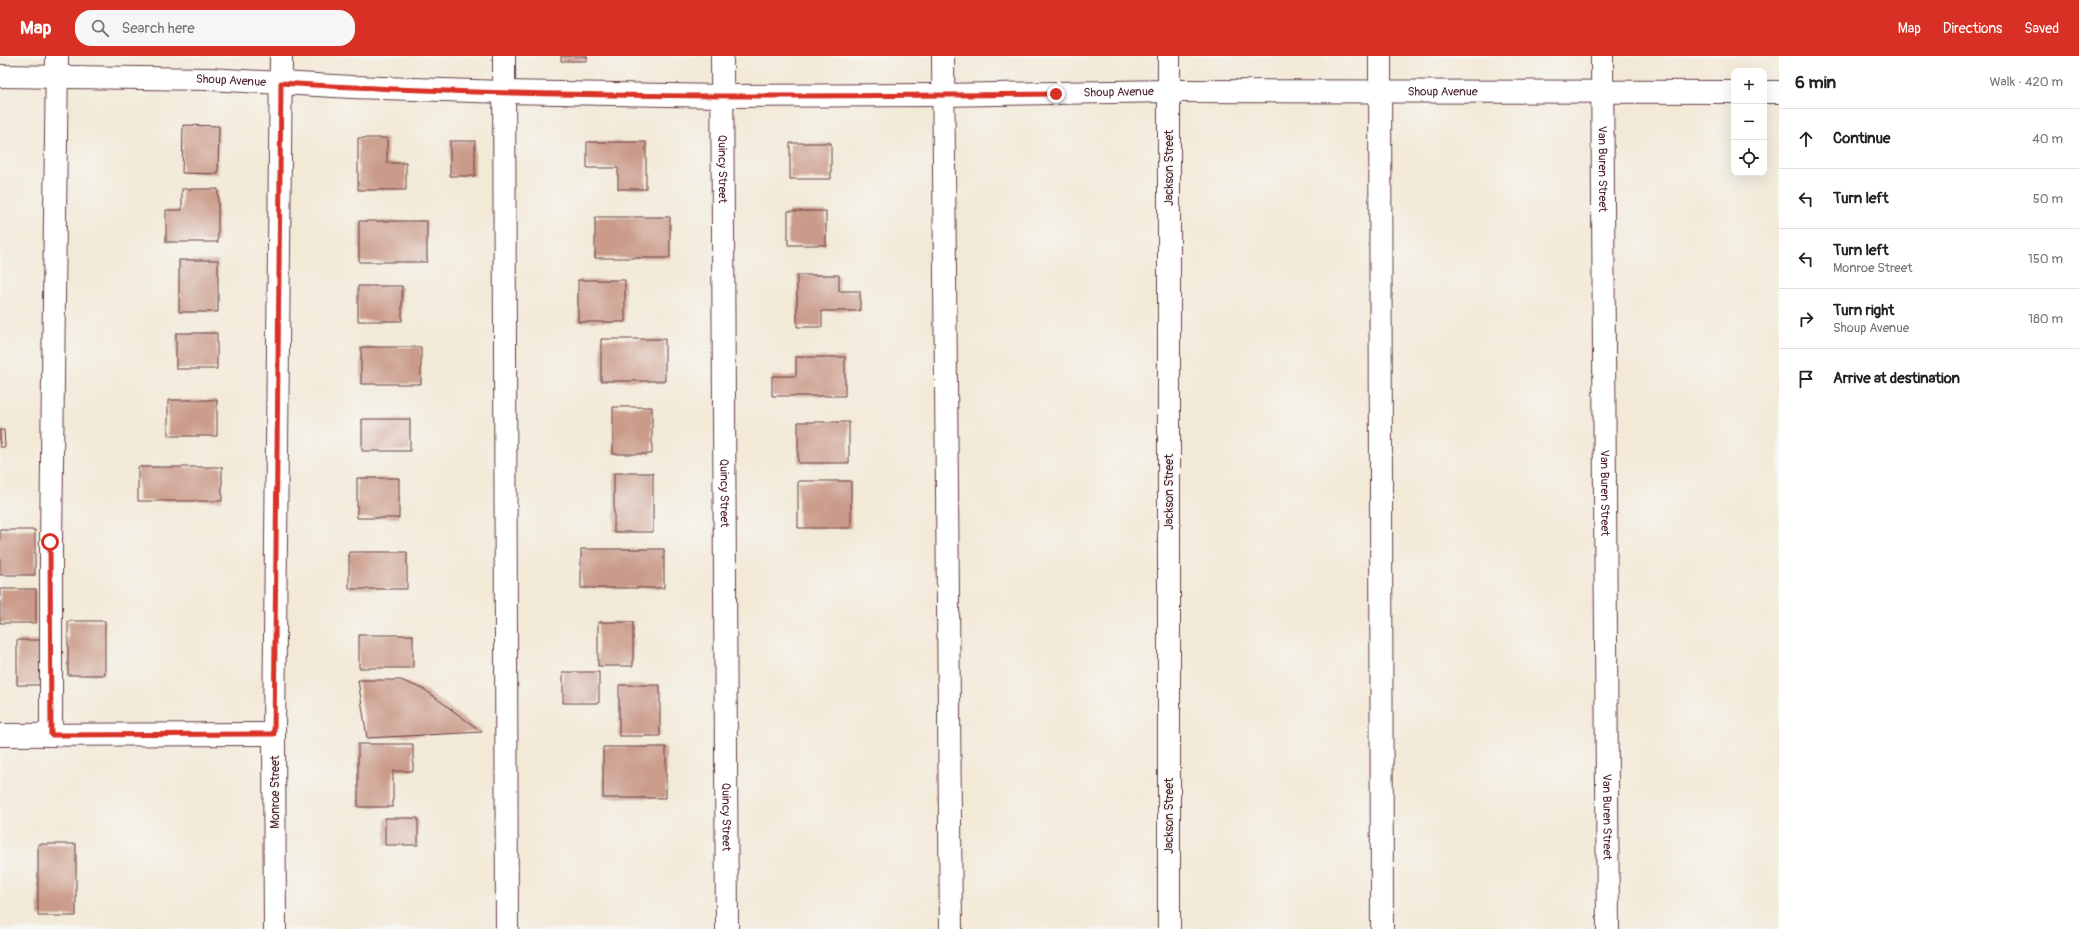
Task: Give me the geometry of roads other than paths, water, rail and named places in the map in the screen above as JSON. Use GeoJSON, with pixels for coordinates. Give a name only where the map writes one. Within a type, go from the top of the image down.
{"type":"FeatureCollection","features":[{"type":"Feature","properties":{"kind":"street","name":"Monroe Street"},"geometry":{"type":"LineString","coordinates":[[275,929],[274,734],[281,56]]}},
{"type":"Feature","properties":{"kind":"street"},"geometry":{"type":"LineString","coordinates":[[504,56],[507,929]]}},
{"type":"Feature","properties":{"kind":"street","name":"Quincy Street"},"geometry":{"type":"LineString","coordinates":[[722,56],[727,929]]}},
{"type":"Feature","properties":{"kind":"street"},"geometry":{"type":"LineString","coordinates":[[943,56],[942,95],[951,929]]}},
{"type":"Feature","properties":{"kind":"street","name":"Jackson Street"},"geometry":{"type":"LineString","coordinates":[[1168,56],[1169,929]]}},
{"type":"Feature","properties":{"kind":"street"},"geometry":{"type":"LineString","coordinates":[[1380,56],[1382,929]]}},
{"type":"Feature","properties":{"kind":"street","name":"Van Buren Street"},"geometry":{"type":"LineString","coordinates":[[1602,56],[1601,93],[1608,929]]}},
{"type":"Feature","properties":{"kind":"street","name":"Shoup Avenue"},"geometry":{"type":"LineString","coordinates":[[0,76],[57,66],[209,79],[281,83],[504,92],[722,96],[1380,90],[1601,93],[1731,92]]}},
{"type":"Feature","properties":{"kind":"street"},"geometry":{"type":"LineString","coordinates":[[51,735],[50,542],[57,66]]}},
{"type":"Feature","properties":{"kind":"street"},"geometry":{"type":"LineString","coordinates":[[1767,92],[1779,92]]}},
{"type":"Feature","properties":{"kind":"street"},"geometry":{"type":"LineString","coordinates":[[0,735],[274,734]]}}]}
